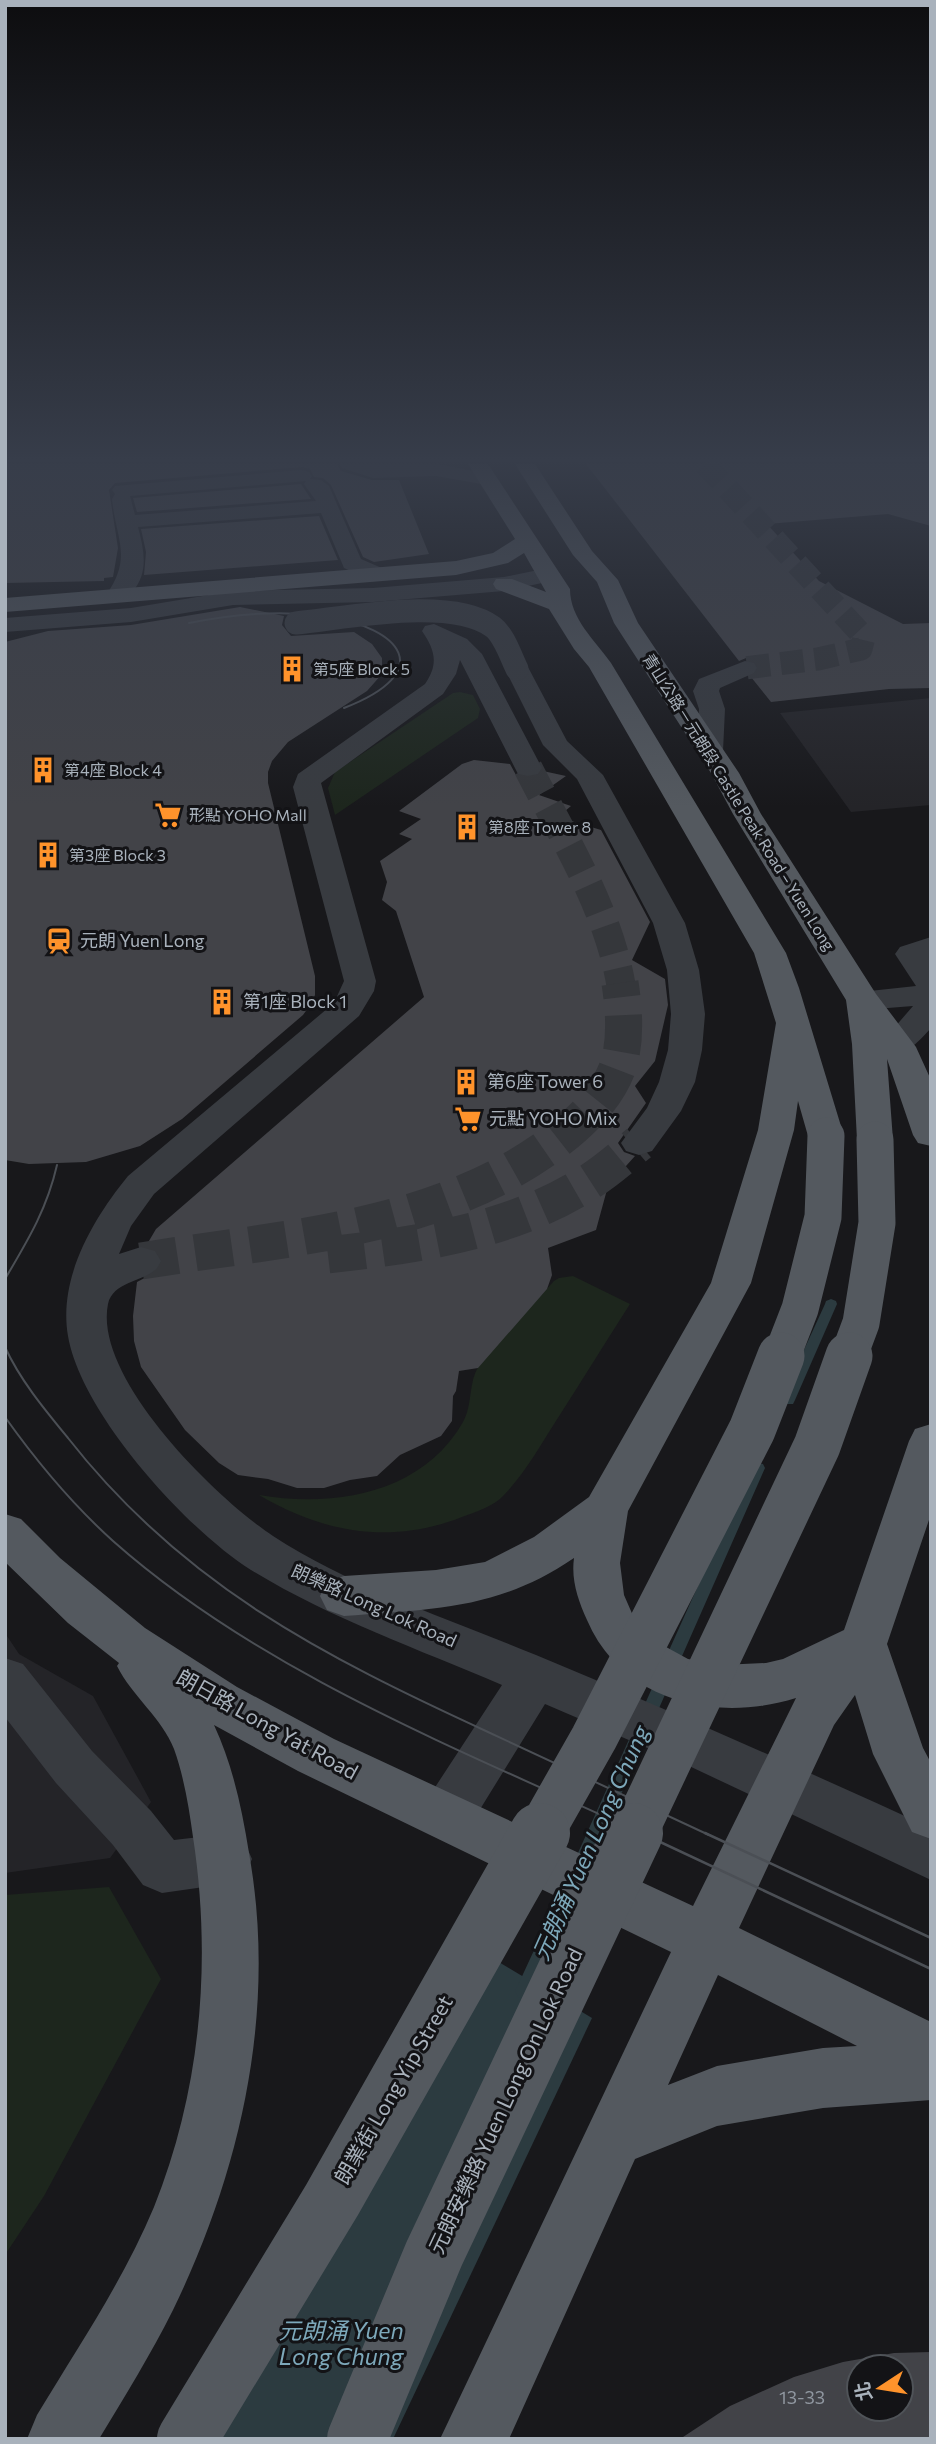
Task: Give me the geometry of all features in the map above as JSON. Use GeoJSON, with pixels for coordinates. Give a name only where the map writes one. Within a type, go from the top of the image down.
{"type":"FeatureCollection","features":[{"type":"Feature","properties":{"kind":"main road"},"geometry":{"type":"LineString","coordinates":[[5,605],[325,578]]}},
{"type":"Feature","properties":{"kind":"main road"},"geometry":{"type":"LineString","coordinates":[[546,578],[586,649],[599,663],[764,942],[783,988],[825,1136],[823,1217],[800,1309],[752,1430],[588,1717]]}},
{"type":"Feature","properties":{"kind":"main road"},"geometry":{"type":"LineString","coordinates":[[553,589],[561,578]]}},
{"type":"Feature","properties":{"kind":"main road","name":"青山公路－元朗段 Castle Peak Road – Yuen Long"},"geometry":{"type":"LineString","coordinates":[[605,578],[626,624],[710,751],[863,1000],[881,1018],[898,1042],[909,1065],[931,1135]]}},
{"type":"Feature","properties":{"kind":"main road"},"geometry":{"type":"LineString","coordinates":[[263,583],[383,605],[425,625]]}},
{"type":"Feature","properties":{"kind":"main road"},"geometry":{"type":"LineString","coordinates":[[504,584],[553,589]]}},
{"type":"Feature","properties":{"kind":"main road","name":"青山公路－元朗段 Castle Peak Road – Yuen Long"},"geometry":{"type":"LineString","coordinates":[[685,1758],[817,1446],[861,1323],[877,1223],[869,1044],[863,1000]]}},
{"type":"Feature","properties":{"kind":"main road"},"geometry":{"type":"LineString","coordinates":[[792,1025],[776,1130],[731,1283],[605,1510],[597,1563],[600,1595],[616,1631],[640,1657],[678,1679],[721,1687],[766,1685],[794,1678],[863,1644]]}},
{"type":"Feature","properties":{"kind":"main road"},"geometry":{"type":"LineString","coordinates":[[474,2439],[778,1784],[816,1709],[863,1644],[931,1441]]}},
{"type":"Feature","properties":{"kind":"main road"},"geometry":{"type":"LineString","coordinates":[[344,1596],[456,1586],[489,1580],[565,1541],[605,1510]]}},
{"type":"Feature","properties":{"kind":"main road","name":"朗日路 Long Yat Road"},"geometry":{"type":"LineString","coordinates":[[5,1532],[36,1566],[78,1605],[121,1639],[235,1713],[364,1778],[468,1826]]}},
{"type":"Feature","properties":{"kind":"main road"},"geometry":{"type":"LineString","coordinates":[[61,2439],[161,2264],[189,2193],[214,2112],[225,2054],[232,1975],[231,1914],[225,1858],[205,1771],[190,1729],[121,1639]]}},
{"type":"Feature","properties":{"kind":"main road"},"geometry":{"type":"LineString","coordinates":[[863,1644],[899,1754],[931,1815]]}},
{"type":"Feature","properties":{"kind":"main road","name":"朗業街 Long Yip Street"},"geometry":{"type":"LineString","coordinates":[[187,2439],[332,2200],[588,1717]]}},
{"type":"Feature","properties":{"kind":"main road","name":"元朗安樂路 Yuen Long On Lok Road"},"geometry":{"type":"LineString","coordinates":[[357,2439],[433,2254],[685,1758]]}},
{"type":"Feature","properties":{"kind":"main road"},"geometry":{"type":"LineString","coordinates":[[468,1826],[705,1938],[931,2053]]}},
{"type":"Feature","properties":{"kind":"main road"},"geometry":{"type":"LineString","coordinates":[[615,2137],[717,2096],[822,2078],[931,2070]]}},
{"type":"Feature","properties":{"kind":"street"},"geometry":{"type":"LineString","coordinates":[[118,595],[131,578]]}},
{"type":"Feature","properties":{"kind":"street"},"geometry":{"type":"LineString","coordinates":[[5,625],[131,615],[205,601],[245,597],[340,596],[504,584]]}},
{"type":"Feature","properties":{"kind":"street"},"geometry":{"type":"LineString","coordinates":[[462,588],[430,600],[425,625],[458,644],[473,659],[528,768]]}},
{"type":"Feature","properties":{"kind":"street"},"geometry":{"type":"LineString","coordinates":[[296,623],[440,610],[460,612],[481,620],[499,634],[556,745],[589,775],[669,923],[683,970],[688,1014],[685,1050],[677,1083],[663,1111],[639,1143]]}},
{"type":"Feature","properties":{"kind":"street","name":"朗樂路 Long Lok Road"},"geometry":{"type":"LineString","coordinates":[[425,625],[442,640],[448,659],[447,669],[434,689],[308,780],[307,786],[360,981],[358,991],[347,1009],[141,1185],[121,1210],[105,1236],[96,1259],[87,1305],[87,1331],[95,1355],[130,1424],[200,1504],[242,1539],[289,1570],[344,1596],[535,1677]]}},
{"type":"Feature","properties":{"kind":"street"},"geometry":{"type":"LineString","coordinates":[[710,751],[712,709],[706,691],[708,684],[744,668]]}},
{"type":"Feature","properties":{"kind":"street"},"geometry":{"type":"LineString","coordinates":[[569,793],[605,806]]}},
{"type":"Feature","properties":{"kind":"street"},"geometry":{"type":"LineString","coordinates":[[931,946],[911,954],[931,985]]}},
{"type":"Feature","properties":{"kind":"street"},"geometry":{"type":"LineString","coordinates":[[863,1000],[931,995]]}},
{"type":"Feature","properties":{"kind":"street"},"geometry":{"type":"LineString","coordinates":[[898,1042],[922,1018],[931,1004]]}},
{"type":"Feature","properties":{"kind":"street"},"geometry":{"type":"LineString","coordinates":[[87,1305],[94,1291],[108,1276],[141,1261]]}},
{"type":"Feature","properties":{"kind":"street"},"geometry":{"type":"LineString","coordinates":[[468,1826],[535,1677],[588,1717],[685,1758],[778,1784],[931,1855]]}},
{"type":"Feature","properties":{"kind":"street"},"geometry":{"type":"LineString","coordinates":[[5,1679],[74,1767],[132,1828],[162,1867],[225,1858]]}},
{"type":"Feature","properties":{"kind":"shaded area"},"geometry":{"type":"Polygon","coordinates":[[[453,693],[473,695],[480,709],[478,718],[335,815],[328,788],[335,772],[453,693]]]}},
{"type":"Feature","properties":{"kind":"shaded area"},"geometry":{"type":"Polygon","coordinates":[[[931,698],[931,805],[851,812],[780,713],[931,698]]]}},
{"type":"Feature","properties":{"kind":"shaded area"},"geometry":{"type":"Polygon","coordinates":[[[573,1276],[630,1304],[532,1459],[512,1487],[495,1502],[435,1526],[383,1532],[333,1526],[283,1508],[259,1495],[287,1499],[345,1497],[400,1480],[424,1466],[445,1446],[463,1422],[479,1366],[554,1281],[573,1276]]]}},
{"type":"Feature","properties":{"kind":"shaded area"},"geometry":{"type":"Polygon","coordinates":[[[5,1633],[19,1654],[93,1696],[151,1802],[110,1858],[5,1873],[5,1633]]]}},
{"type":"Feature","properties":{"kind":"shaded area"},"geometry":{"type":"Polygon","coordinates":[[[109,1887],[161,1979],[44,2196],[5,2255],[5,1895],[109,1887]]]}},
{"type":"Feature","properties":{"kind":"water","name":"元朗涌 Yuen Long Chung"},"geometry":{"type":"Polygon","coordinates":[[[467,1943],[592,2018],[393,2439],[187,2439],[467,1943]]]}},
{"type":"Feature","properties":{"kind":"building"},"geometry":{"type":"Polygon","coordinates":[[[5,578],[104,578],[104,581],[5,583],[5,578]]]}},
{"type":"Feature","properties":{"kind":"building"},"geometry":{"type":"Polygon","coordinates":[[[675,578],[816,578],[903,624],[931,623],[931,688],[889,689],[771,702],[751,677],[759,669],[756,662],[746,658],[739,661],[675,578]]]}},
{"type":"Feature","properties":{"kind":"building"},"geometry":{"type":"Polygon","coordinates":[[[240,607],[284,616],[282,625],[291,636],[354,632],[372,644],[382,658],[382,674],[367,691],[288,742],[272,761],[268,772],[268,783],[315,976],[315,995],[303,1015],[182,1119],[140,1146],[86,1162],[29,1164],[5,1160],[5,642],[48,631],[131,625],[240,607]]]}},
{"type":"Feature","properties":{"kind":"building","name":"元點 YOHO Mix"},"geometry":{"type":"Polygon","coordinates":[[[474,760],[510,764],[516,775],[527,779],[539,777],[543,771],[566,776],[539,795],[571,806],[558,817],[601,830],[650,922],[632,960],[665,979],[668,1005],[655,1061],[635,1086],[646,1103],[618,1143],[624,1152],[635,1156],[608,1186],[596,1230],[548,1248],[552,1275],[547,1289],[478,1368],[459,1371],[453,1396],[452,1421],[441,1436],[400,1455],[377,1476],[324,1488],[297,1488],[268,1479],[238,1475],[219,1463],[185,1430],[141,1367],[134,1341],[133,1316],[137,1282],[156,1272],[163,1262],[157,1250],[146,1246],[156,1229],[424,997],[396,911],[382,900],[387,882],[380,861],[412,839],[399,834],[421,819],[399,811],[462,764],[474,760]]]}},
{"type":"Feature","properties":{"kind":"building"},"geometry":{"type":"Polygon","coordinates":[[[931,2352],[931,2439],[680,2439],[730,2406],[794,2377],[843,2362],[845,2423],[915,2423],[915,2353],[894,2353],[931,2352]]]}},
{"type":"Feature","properties":{"kind":"waterway","name":"元朗涌 Yuen Long Chung"},"geometry":{"type":"LineString","coordinates":[[788,1400],[831,1304]]}},
{"type":"Feature","properties":{"kind":"waterway","name":"元朗涌 Yuen Long Chung"},"geometry":{"type":"LineString","coordinates":[[579,1870],[758,1468]]}},
{"type":"Feature","properties":{"kind":"waterway","name":"元朗涌 Yuen Long Chung"},"geometry":{"type":"LineString","coordinates":[[524,1991],[572,1887]]}},
{"type":"Feature","properties":{"kind":"tunnel"},"geometry":{"type":"LineString","coordinates":[[745,668],[818,659],[861,649],[864,637],[810,578]]}},
{"type":"Feature","properties":{"kind":"tunnel"},"geometry":{"type":"LineString","coordinates":[[528,768],[595,901],[615,956],[621,985]]}},
{"type":"Feature","properties":{"kind":"tunnel"},"geometry":{"type":"LineString","coordinates":[[141,1261],[302,1237],[355,1226],[407,1213],[457,1196],[506,1173],[572,1128],[608,1087],[619,1063],[623,1044],[620,983]]}},
{"type":"Feature","properties":{"kind":"tunnel"},"geometry":{"type":"LineString","coordinates":[[328,1255],[458,1235],[520,1216],[587,1183],[639,1143]]}},
{"type":"Feature","properties":{"kind":"tram line"},"geometry":{"type":"LineString","coordinates":[[189,623],[239,615],[290,613],[324,616],[374,630],[390,641],[398,653],[399,666],[391,680],[373,694],[344,708]]}},
{"type":"Feature","properties":{"kind":"tram line"},"geometry":{"type":"LineString","coordinates":[[5,1279],[42,1210],[57,1165]]}},
{"type":"Feature","properties":{"kind":"tram line"},"geometry":{"type":"LineString","coordinates":[[5,1347],[42,1406],[112,1490],[159,1535],[208,1576],[259,1612],[369,1675],[427,1704],[709,1835]]}},
{"type":"Feature","properties":{"kind":"tram line"},"geometry":{"type":"LineString","coordinates":[[5,1417],[56,1482],[98,1527],[172,1588],[234,1631],[367,1706],[645,1835]]}},
{"type":"Feature","properties":{"kind":"tram line"},"geometry":{"type":"LineString","coordinates":[[641,1833],[931,1969]]}},
{"type":"Feature","properties":{"kind":"tram line"},"geometry":{"type":"LineString","coordinates":[[705,1833],[931,1938]]}},
{"type":"Feature","properties":{"kind":"place","name":"第5座 Block 5"},"geometry":{"type":"Point","coordinates":[292,669]}},
{"type":"Feature","properties":{"kind":"place","name":"第4座 Block 4"},"geometry":{"type":"Point","coordinates":[43,770]}},
{"type":"Feature","properties":{"kind":"place","name":"形點 YOHO Mall"},"geometry":{"type":"Point","coordinates":[168,815]}},
{"type":"Feature","properties":{"kind":"place","name":"第8座 Tower 8"},"geometry":{"type":"Point","coordinates":[467,827]}},
{"type":"Feature","properties":{"kind":"place","name":"第3座 Block 3"},"geometry":{"type":"Point","coordinates":[48,855]}},
{"type":"Feature","properties":{"kind":"place","name":"元朗 Yuen Long"},"geometry":{"type":"Point","coordinates":[59,941]}},
{"type":"Feature","properties":{"kind":"place","name":"第1座 Block 1"},"geometry":{"type":"Point","coordinates":[222,1002]}},
{"type":"Feature","properties":{"kind":"place","name":"第6座 Tower 6"},"geometry":{"type":"Point","coordinates":[466,1082]}},
{"type":"Feature","properties":{"kind":"place","name":"元點 YOHO Mix"},"geometry":{"type":"Point","coordinates":[468,1119]}}]}
